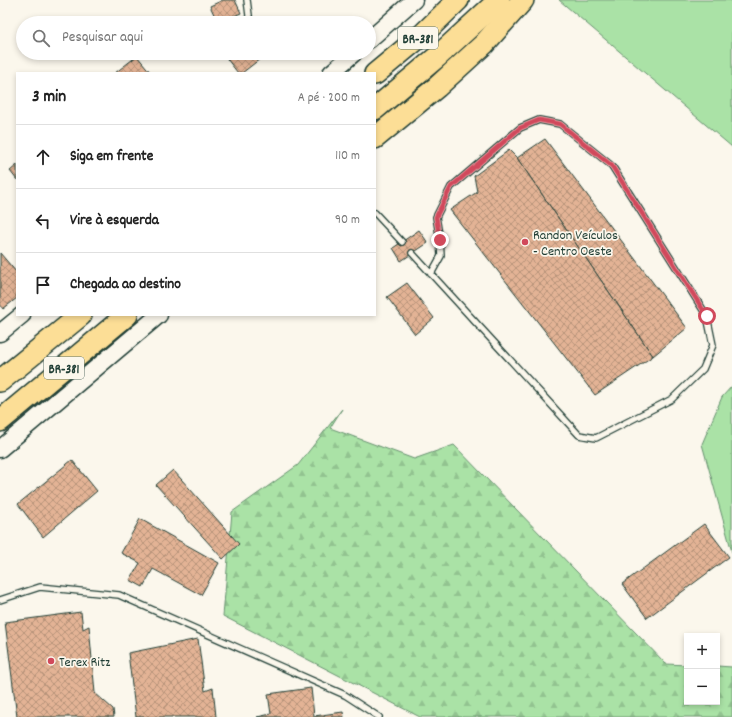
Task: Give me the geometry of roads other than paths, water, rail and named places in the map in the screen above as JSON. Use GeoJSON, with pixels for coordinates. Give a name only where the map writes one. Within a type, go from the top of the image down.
{"type":"FeatureCollection","features":[{"type":"Feature","properties":{"kind":"highway","name":"BR-381"},"geometry":{"type":"LineString","coordinates":[[376,73],[422,35],[458,0]]}},
{"type":"Feature","properties":{"kind":"highway","name":"BR-381"},"geometry":{"type":"LineString","coordinates":[[376,108],[437,57],[499,0]]}},
{"type":"Feature","properties":{"kind":"highway"},"geometry":{"type":"LineString","coordinates":[[376,137],[437,87],[484,44],[523,0]]}},
{"type":"Feature","properties":{"kind":"highway","name":"BR-381"},"geometry":{"type":"LineString","coordinates":[[0,381],[80,316]]}},
{"type":"Feature","properties":{"kind":"highway","name":"BR-381"},"geometry":{"type":"LineString","coordinates":[[0,421],[126,316]]}},
{"type":"Feature","properties":{"kind":"main road","name":"BR-381"},"geometry":{"type":"LineString","coordinates":[[376,34],[414,0]]}},
{"type":"Feature","properties":{"kind":"main road"},"geometry":{"type":"LineString","coordinates":[[332,72],[346,60]]}},
{"type":"Feature","properties":{"kind":"main road"},"geometry":{"type":"LineString","coordinates":[[0,333],[21,316]]}},
{"type":"Feature","properties":{"kind":"main road","name":"BR-381"},"geometry":{"type":"LineString","coordinates":[[0,449],[158,316]]}},
{"type":"Feature","properties":{"kind":"lane"},"geometry":{"type":"LineString","coordinates":[[247,0],[249,16]]}},
{"type":"Feature","properties":{"kind":"lane"},"geometry":{"type":"LineString","coordinates":[[412,253],[431,274],[579,435],[596,438],[672,399],[703,369],[713,345],[707,316],[612,166],[560,124],[539,120],[520,128],[451,187],[436,217],[441,256],[431,274]]}},
{"type":"Feature","properties":{"kind":"lane"},"geometry":{"type":"LineString","coordinates":[[376,214],[402,242]]}},
{"type":"Feature","properties":{"kind":"lane"},"geometry":{"type":"LineString","coordinates":[[0,600],[40,587],[119,595],[345,695],[379,717]]}},
{"type":"Feature","properties":{"kind":"place","name":"Randon Veículos - Centro Oeste"},"geometry":{"type":"Point","coordinates":[525,242]}},
{"type":"Feature","properties":{"kind":"place","name":"Terex Ritz"},"geometry":{"type":"Point","coordinates":[51,661]}}]}
